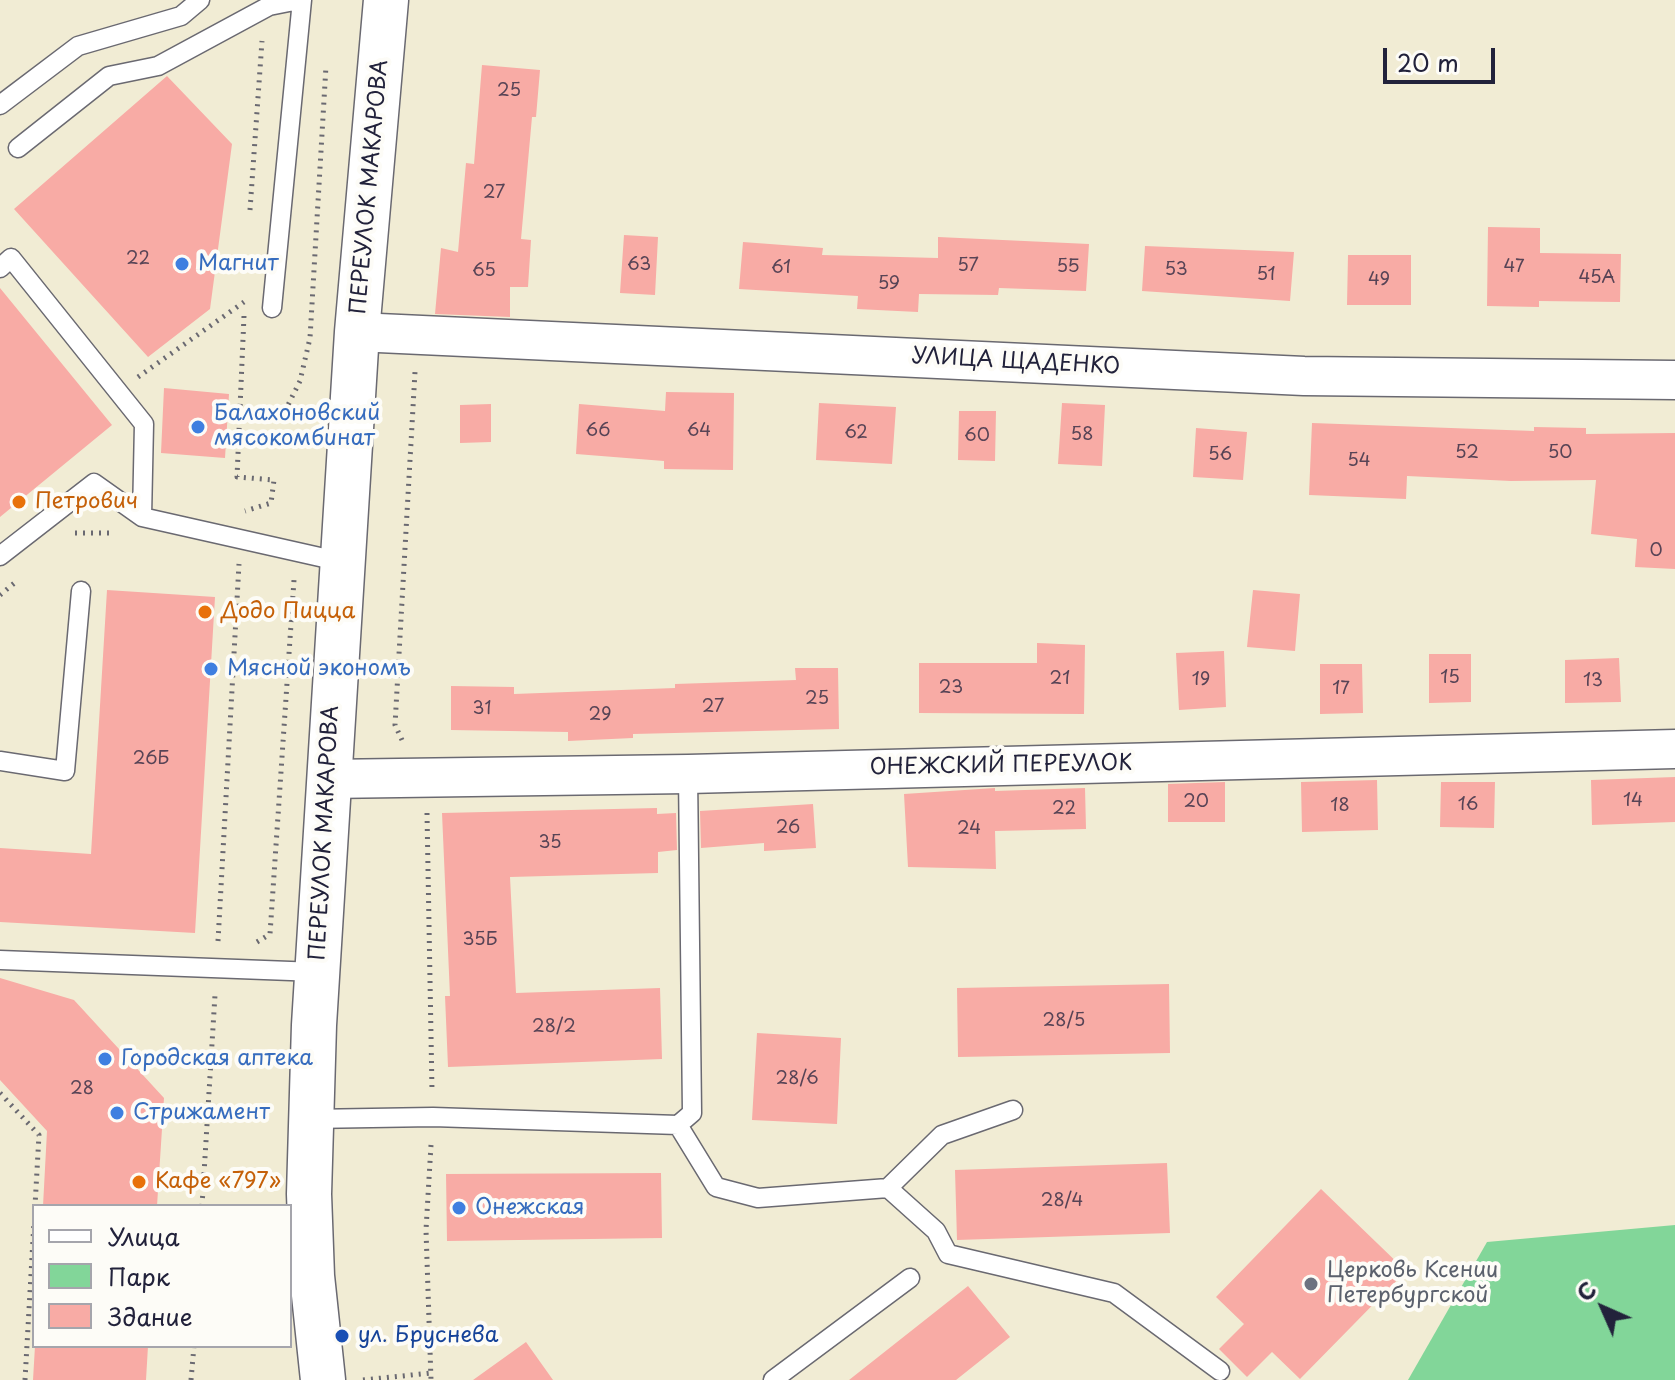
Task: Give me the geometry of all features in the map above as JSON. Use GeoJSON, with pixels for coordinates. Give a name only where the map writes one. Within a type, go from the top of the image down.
{"type":"FeatureCollection","features":[{"type":"Feature","properties":{"kind":"main road","name":"ПЕРЕУЛОК МАКАРОВА"},"geometry":{"type":"LineString","coordinates":[[323,1380],[312,1276],[310,1119],[327,779],[357,332],[386,0]]}},
{"type":"Feature","properties":{"kind":"street","name":"УЛИЦА ЩАДЕНКО"},"geometry":{"type":"LineString","coordinates":[[357,332],[1304,376],[1675,380]]}},
{"type":"Feature","properties":{"kind":"street","name":"ОНЕЖСКИЙ ПЕРЕУЛОК"},"geometry":{"type":"LineString","coordinates":[[327,779],[688,774],[1675,749]]}},
{"type":"Feature","properties":{"kind":"lane"},"geometry":{"type":"LineString","coordinates":[[0,105],[78,46],[181,16],[200,0]]}},
{"type":"Feature","properties":{"kind":"lane"},"geometry":{"type":"LineString","coordinates":[[18,148],[109,76],[158,66],[269,6],[300,0],[272,308]]}},
{"type":"Feature","properties":{"kind":"lane"},"geometry":{"type":"LineString","coordinates":[[0,268],[11,258],[144,424],[142,517]]}},
{"type":"Feature","properties":{"kind":"lane"},"geometry":{"type":"LineString","coordinates":[[0,556],[94,483],[142,517],[342,562]]}},
{"type":"Feature","properties":{"kind":"lane"},"geometry":{"type":"LineString","coordinates":[[0,761],[65,771],[81,591]]}},
{"type":"Feature","properties":{"kind":"lane"},"geometry":{"type":"LineString","coordinates":[[310,1119],[433,1117],[678,1125],[692,1113],[688,774]]}},
{"type":"Feature","properties":{"kind":"lane"},"geometry":{"type":"LineString","coordinates":[[0,960],[317,972]]}},
{"type":"Feature","properties":{"kind":"lane"},"geometry":{"type":"LineString","coordinates":[[678,1125],[716,1187],[758,1198],[888,1188],[942,1135],[1013,1110]]}},
{"type":"Feature","properties":{"kind":"lane"},"geometry":{"type":"LineString","coordinates":[[888,1188],[936,1231],[948,1254],[1114,1293],[1220,1371]]}},
{"type":"Feature","properties":{"kind":"lane"},"geometry":{"type":"LineString","coordinates":[[773,1380],[910,1278]]}},
{"type":"Feature","properties":{"kind":"path"},"geometry":{"type":"LineString","coordinates":[[250,222],[259,51],[269,6]]}},
{"type":"Feature","properties":{"kind":"path"},"geometry":{"type":"LineString","coordinates":[[202,1204],[217,968],[238,513],[271,503],[274,480],[237,477],[246,286]]}},
{"type":"Feature","properties":{"kind":"path"},"geometry":{"type":"LineString","coordinates":[[117,391],[245,302]]}},
{"type":"Feature","properties":{"kind":"path"},"geometry":{"type":"LineString","coordinates":[[409,334],[415,373],[395,725],[418,778]]}},
{"type":"Feature","properties":{"kind":"path"},"geometry":{"type":"LineString","coordinates":[[64,542],[75,533],[121,532]]}},
{"type":"Feature","properties":{"kind":"path"},"geometry":{"type":"LineString","coordinates":[[244,940],[257,942],[270,934],[295,569]]}},
{"type":"Feature","properties":{"kind":"path"},"geometry":{"type":"LineString","coordinates":[[0,595],[21,577]]}},
{"type":"Feature","properties":{"kind":"path"},"geometry":{"type":"LineString","coordinates":[[218,938],[231,939]]}},
{"type":"Feature","properties":{"kind":"path"},"geometry":{"type":"LineString","coordinates":[[0,1093],[39,1135],[35,1204]]}},
{"type":"Feature","properties":{"kind":"path"},"geometry":{"type":"LineString","coordinates":[[25,1380],[32,1257]]}},
{"type":"Feature","properties":{"kind":"path"},"geometry":{"type":"LineString","coordinates":[[191,1380],[194,1348]]}},
{"type":"Feature","properties":{"kind":"path"},"geometry":{"type":"LineString","coordinates":[[363,1380],[431,1373]]}},
{"type":"Feature","properties":{"kind":"green space"},"geometry":{"type":"Polygon","coordinates":[[[1675,1225],[1675,1380],[1408,1380],[1487,1242],[1675,1225]]]}},
{"type":"Feature","properties":{"kind":"building"},"geometry":{"type":"Polygon","coordinates":[[[482,65],[540,70],[536,117],[532,117],[521,239],[531,240],[528,287],[510,287],[510,317],[435,314],[441,248],[458,252],[466,163],[474,164],[482,65]]]}},
{"type":"Feature","properties":{"kind":"building"},"geometry":{"type":"Polygon","coordinates":[[[167,76],[232,144],[210,309],[148,357],[14,209],[167,76]]]}},
{"type":"Feature","properties":{"kind":"building"},"geometry":{"type":"Polygon","coordinates":[[[1488,227],[1540,228],[1540,253],[1621,254],[1620,302],[1539,301],[1539,307],[1487,306],[1488,227]]]}},
{"type":"Feature","properties":{"kind":"building"},"geometry":{"type":"Polygon","coordinates":[[[624,235],[658,237],[655,295],[620,293],[624,235]]]}},
{"type":"Feature","properties":{"kind":"building"},"geometry":{"type":"Polygon","coordinates":[[[938,237],[1089,244],[1086,291],[999,288],[998,295],[919,294],[918,312],[857,309],[858,296],[739,289],[743,242],[823,248],[822,255],[938,258],[938,237]]]}},
{"type":"Feature","properties":{"kind":"building"},"geometry":{"type":"Polygon","coordinates":[[[1145,246],[1294,252],[1290,301],[1142,291],[1145,246]]]}},
{"type":"Feature","properties":{"kind":"building"},"geometry":{"type":"Polygon","coordinates":[[[1348,255],[1411,255],[1411,305],[1347,305],[1348,255]]]}},
{"type":"Feature","properties":{"kind":"building"},"geometry":{"type":"Polygon","coordinates":[[[0,288],[112,425],[0,517],[0,288]]]}},
{"type":"Feature","properties":{"kind":"building"},"geometry":{"type":"Polygon","coordinates":[[[164,388],[229,394],[225,458],[161,453],[164,388]]]}},
{"type":"Feature","properties":{"kind":"building"},"geometry":{"type":"Polygon","coordinates":[[[666,392],[734,393],[733,470],[664,469],[664,461],[576,454],[579,404],[665,411],[666,392]]]}},
{"type":"Feature","properties":{"kind":"building"},"geometry":{"type":"Polygon","coordinates":[[[819,403],[896,407],[892,464],[816,460],[819,403]]]}},
{"type":"Feature","properties":{"kind":"building"},"geometry":{"type":"Polygon","coordinates":[[[1062,403],[1105,405],[1102,466],[1058,464],[1062,403]]]}},
{"type":"Feature","properties":{"kind":"building"},"geometry":{"type":"Polygon","coordinates":[[[491,404],[491,442],[460,443],[460,405],[491,404]]]}},
{"type":"Feature","properties":{"kind":"building"},"geometry":{"type":"Polygon","coordinates":[[[959,411],[996,411],[995,461],[958,460],[959,411]]]}},
{"type":"Feature","properties":{"kind":"building"},"geometry":{"type":"Polygon","coordinates":[[[1312,423],[1534,431],[1534,427],[1586,428],[1586,434],[1675,433],[1675,569],[1635,567],[1637,539],[1591,534],[1596,480],[1511,481],[1407,476],[1406,499],[1309,495],[1312,423]]]}},
{"type":"Feature","properties":{"kind":"building"},"geometry":{"type":"Polygon","coordinates":[[[1196,428],[1247,432],[1243,480],[1193,477],[1196,428]]]}},
{"type":"Feature","properties":{"kind":"building"},"geometry":{"type":"Polygon","coordinates":[[[107,590],[215,597],[195,933],[0,922],[0,848],[91,854],[107,590]]]}},
{"type":"Feature","properties":{"kind":"building"},"geometry":{"type":"Polygon","coordinates":[[[1253,590],[1300,594],[1295,651],[1247,647],[1253,590]]]}},
{"type":"Feature","properties":{"kind":"building"},"geometry":{"type":"Polygon","coordinates":[[[1037,643],[1085,645],[1084,714],[919,713],[919,663],[1037,663],[1037,643]]]}},
{"type":"Feature","properties":{"kind":"building"},"geometry":{"type":"Polygon","coordinates":[[[1224,651],[1226,707],[1179,710],[1176,653],[1224,651]]]}},
{"type":"Feature","properties":{"kind":"building"},"geometry":{"type":"Polygon","coordinates":[[[1429,654],[1471,654],[1471,702],[1429,703],[1429,654]]]}},
{"type":"Feature","properties":{"kind":"building"},"geometry":{"type":"Polygon","coordinates":[[[1619,658],[1621,702],[1565,703],[1565,660],[1619,658]]]}},
{"type":"Feature","properties":{"kind":"building"},"geometry":{"type":"Polygon","coordinates":[[[1320,664],[1362,664],[1363,713],[1320,714],[1320,664]]]}},
{"type":"Feature","properties":{"kind":"building"},"geometry":{"type":"Polygon","coordinates":[[[795,668],[838,668],[839,729],[633,734],[633,738],[568,741],[568,732],[451,730],[451,686],[514,687],[514,694],[675,688],[675,684],[796,680],[795,668]]]}},
{"type":"Feature","properties":{"kind":"building"},"geometry":{"type":"Polygon","coordinates":[[[1675,777],[1675,822],[1592,825],[1591,780],[1675,777]]]}},
{"type":"Feature","properties":{"kind":"building"},"geometry":{"type":"Polygon","coordinates":[[[1377,780],[1378,830],[1302,832],[1301,782],[1377,780]]]}},
{"type":"Feature","properties":{"kind":"building"},"geometry":{"type":"Polygon","coordinates":[[[1225,782],[1225,822],[1168,822],[1168,784],[1225,782]]]}},
{"type":"Feature","properties":{"kind":"building"},"geometry":{"type":"Polygon","coordinates":[[[1441,782],[1495,782],[1494,828],[1440,827],[1441,782]]]}},
{"type":"Feature","properties":{"kind":"building"},"geometry":{"type":"Polygon","coordinates":[[[995,788],[995,791],[1085,788],[1086,829],[995,831],[996,869],[908,867],[904,794],[995,788]]]}},
{"type":"Feature","properties":{"kind":"building"},"geometry":{"type":"Polygon","coordinates":[[[813,804],[816,848],[764,851],[764,843],[701,848],[700,811],[813,804]]]}},
{"type":"Feature","properties":{"kind":"building"},"geometry":{"type":"Polygon","coordinates":[[[657,808],[657,814],[676,813],[677,850],[658,852],[658,873],[510,877],[516,993],[660,988],[662,1059],[448,1067],[445,996],[450,996],[442,813],[657,808]]]}},
{"type":"Feature","properties":{"kind":"building"},"geometry":{"type":"Polygon","coordinates":[[[0,978],[74,1000],[164,1098],[157,1204],[43,1204],[47,1131],[0,1080],[0,978]]]}},
{"type":"Feature","properties":{"kind":"building"},"geometry":{"type":"Polygon","coordinates":[[[1169,984],[1170,1053],[958,1057],[957,988],[1169,984]]]}},
{"type":"Feature","properties":{"kind":"building"},"geometry":{"type":"Polygon","coordinates":[[[757,1033],[841,1038],[837,1124],[752,1120],[757,1033]]]}},
{"type":"Feature","properties":{"kind":"building"},"geometry":{"type":"Polygon","coordinates":[[[1167,1163],[1170,1233],[957,1240],[955,1170],[1167,1163]]]}},
{"type":"Feature","properties":{"kind":"building"},"geometry":{"type":"Polygon","coordinates":[[[661,1173],[662,1238],[447,1241],[446,1174],[661,1173]]]}},
{"type":"Feature","properties":{"kind":"building","name":"Церковь Ксении Петербургской"},"geometry":{"type":"Polygon","coordinates":[[[1321,1189],[1406,1271],[1300,1379],[1272,1352],[1247,1377],[1219,1349],[1244,1324],[1216,1297],[1321,1189]]]}},
{"type":"Feature","properties":{"kind":"building"},"geometry":{"type":"Polygon","coordinates":[[[968,1286],[1010,1337],[956,1380],[849,1380],[968,1286]]]}},
{"type":"Feature","properties":{"kind":"building"},"geometry":{"type":"Polygon","coordinates":[[[526,1342],[553,1380],[473,1380],[526,1342]]]}},
{"type":"Feature","properties":{"kind":"building"},"geometry":{"type":"Polygon","coordinates":[[[35,1348],[148,1348],[146,1380],[33,1380],[35,1348]]]}},
{"type":"Feature","properties":{"kind":"place","name":"Магнит"},"geometry":{"type":"Point","coordinates":[182,264]}},
{"type":"Feature","properties":{"kind":"place","name":"Балахоновский мясокомбинат"},"geometry":{"type":"Point","coordinates":[198,427]}},
{"type":"Feature","properties":{"kind":"place","name":"Петрович"},"geometry":{"type":"Point","coordinates":[19,502]}},
{"type":"Feature","properties":{"kind":"place","name":"Додо Пицца"},"geometry":{"type":"Point","coordinates":[205,612]}},
{"type":"Feature","properties":{"kind":"place","name":"Мясной экономъ"},"geometry":{"type":"Point","coordinates":[211,669]}},
{"type":"Feature","properties":{"kind":"place","name":"Городская аптека"},"geometry":{"type":"Point","coordinates":[105,1059]}},
{"type":"Feature","properties":{"kind":"place","name":"Стрижамент"},"geometry":{"type":"Point","coordinates":[117,1113]}},
{"type":"Feature","properties":{"kind":"place","name":"Кафе «797»"},"geometry":{"type":"Point","coordinates":[139,1182]}},
{"type":"Feature","properties":{"kind":"place","name":"Онежская"},"geometry":{"type":"Point","coordinates":[459,1208]}},
{"type":"Feature","properties":{"kind":"place","name":"Церковь Ксении Петербургской"},"geometry":{"type":"Point","coordinates":[1311,1284]}},
{"type":"Feature","properties":{"kind":"place","name":"ул. Бруснева"},"geometry":{"type":"Point","coordinates":[342,1336]}}]}
